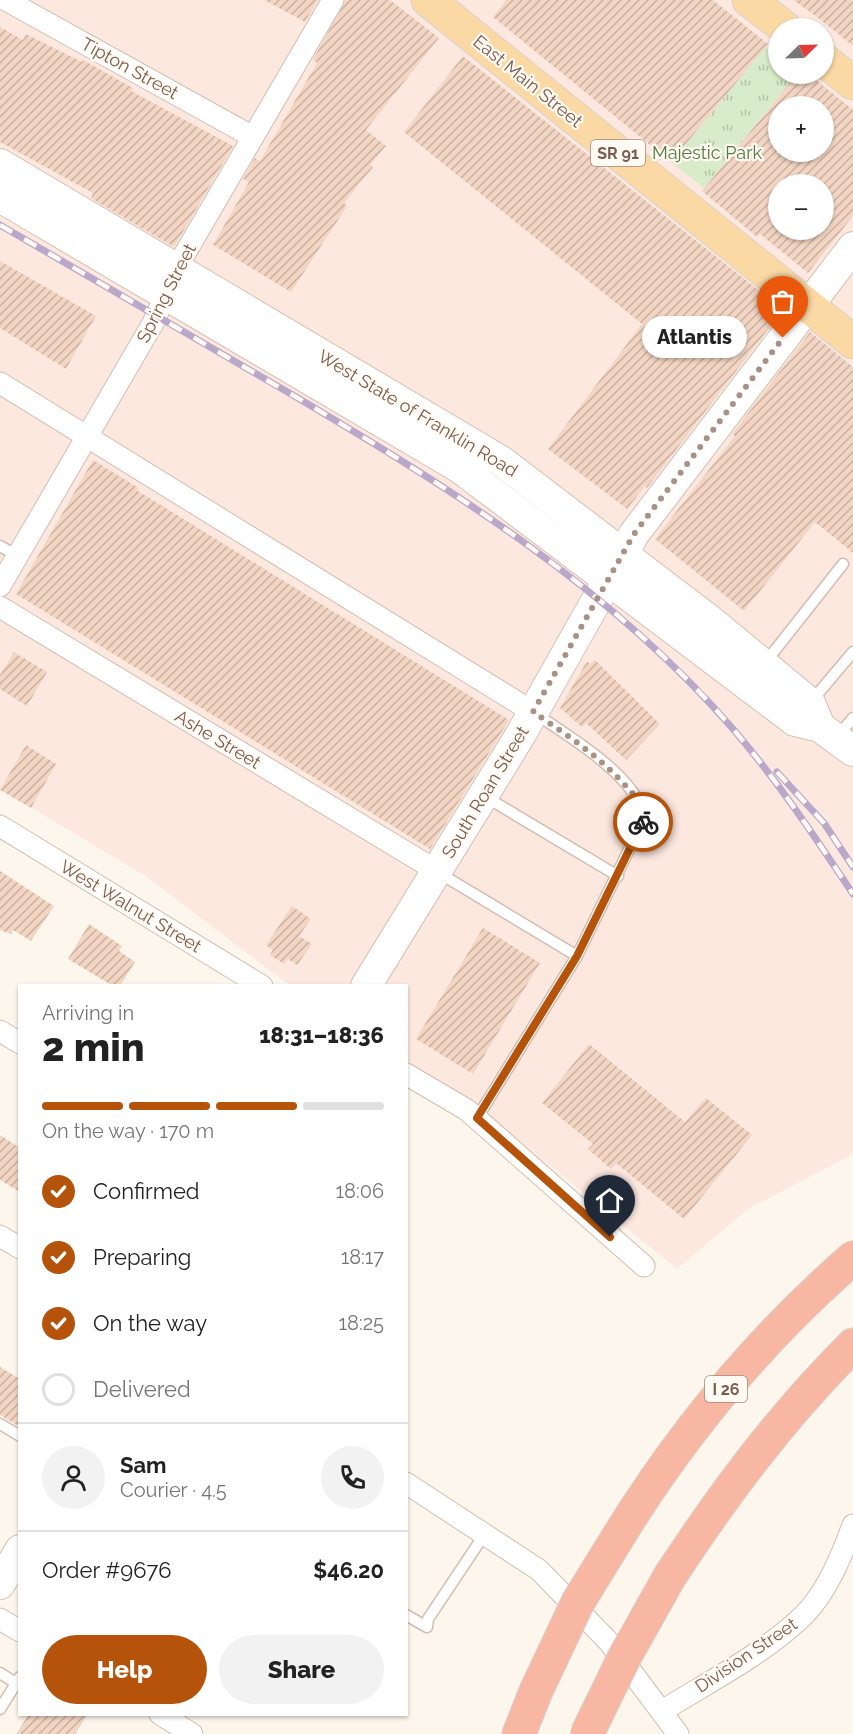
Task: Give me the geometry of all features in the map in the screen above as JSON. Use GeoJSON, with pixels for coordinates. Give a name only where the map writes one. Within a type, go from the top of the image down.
{"type":"FeatureCollection","features":[{"type":"Feature","properties":{"kind":"highway","name":"I 26"},"geometry":{"type":"LineString","coordinates":[[519,1734],[536,1691],[578,1602],[646,1492],[690,1430],[782,1323],[853,1258]]}},
{"type":"Feature","properties":{"kind":"highway"},"geometry":{"type":"LineString","coordinates":[[587,1734],[624,1658],[670,1576],[749,1462],[784,1419],[853,1345]]}},
{"type":"Feature","properties":{"kind":"main road","name":"East Main Street"},"geometry":{"type":"LineString","coordinates":[[428,0],[853,342]]}},
{"type":"Feature","properties":{"kind":"main road"},"geometry":{"type":"LineString","coordinates":[[749,0],[772,18]]}},
{"type":"Feature","properties":{"kind":"main road"},"geometry":{"type":"LineString","coordinates":[[834,68],[853,83]]}},
{"type":"Feature","properties":{"kind":"main road","name":"West State of Franklin Road"},"geometry":{"type":"LineString","coordinates":[[0,164],[172,282],[460,468],[795,721],[834,727]]}},
{"type":"Feature","properties":{"kind":"main road","name":"West State of Franklin Road"},"geometry":{"type":"LineString","coordinates":[[0,196],[172,282],[470,441],[539,489],[623,553],[764,664],[834,727]]}},
{"type":"Feature","properties":{"kind":"main road","name":"South Roan Street"},"geometry":{"type":"LineString","coordinates":[[367,984],[533,712],[642,522],[853,247]]}},
{"type":"Feature","properties":{"kind":"main road"},"geometry":{"type":"LineString","coordinates":[[0,1584],[18,1553]]}},
{"type":"Feature","properties":{"kind":"street","name":"Tipton Street"},"geometry":{"type":"LineString","coordinates":[[6,0],[254,137]]}},
{"type":"Feature","properties":{"kind":"street","name":"Spring Street"},"geometry":{"type":"LineString","coordinates":[[0,586],[8,551],[86,437],[153,323],[172,282],[333,0]]}},
{"type":"Feature","properties":{"kind":"street"},"geometry":{"type":"LineString","coordinates":[[0,383],[533,712]]}},
{"type":"Feature","properties":{"kind":"street","name":"Ashe Street"},"geometry":{"type":"LineString","coordinates":[[0,607],[436,871]]}},
{"type":"Feature","properties":{"kind":"street","name":"West Walnut Street"},"geometry":{"type":"LineString","coordinates":[[0,826],[259,984]]}},
{"type":"Feature","properties":{"kind":"street"},"geometry":{"type":"LineString","coordinates":[[0,1031],[18,1042]]}},
{"type":"Feature","properties":{"kind":"street"},"geometry":{"type":"LineString","coordinates":[[408,1075],[477,1118],[644,1266]]}},
{"type":"Feature","properties":{"kind":"street"},"geometry":{"type":"LineString","coordinates":[[0,1236],[18,1247]]}},
{"type":"Feature","properties":{"kind":"street"},"geometry":{"type":"LineString","coordinates":[[408,1484],[539,1570],[610,1643],[678,1734]]}},
{"type":"Feature","properties":{"kind":"street","name":"Division Street"},"geometry":{"type":"LineString","coordinates":[[662,1711],[763,1648],[806,1614],[839,1563],[852,1535]]}},
{"type":"Feature","properties":{"kind":"street"},"geometry":{"type":"LineString","coordinates":[[0,1619],[18,1630]]}},
{"type":"Feature","properties":{"kind":"street"},"geometry":{"type":"LineString","coordinates":[[167,1716],[192,1734]]}},
{"type":"Feature","properties":{"kind":"lane"},"geometry":{"type":"LineString","coordinates":[[764,664],[843,564]]}},
{"type":"Feature","properties":{"kind":"lane"},"geometry":{"type":"LineString","coordinates":[[834,727],[853,652]]}},
{"type":"Feature","properties":{"kind":"lane"},"geometry":{"type":"LineString","coordinates":[[477,1118],[577,956],[644,819],[643,807],[607,765],[584,746],[533,712]]}},
{"type":"Feature","properties":{"kind":"lane"},"geometry":{"type":"LineString","coordinates":[[482,794],[618,876]]}},
{"type":"Feature","properties":{"kind":"lane"},"geometry":{"type":"LineString","coordinates":[[436,871],[577,956]]}},
{"type":"Feature","properties":{"kind":"lane"},"geometry":{"type":"LineString","coordinates":[[0,1424],[18,1435]]}},
{"type":"Feature","properties":{"kind":"lane"},"geometry":{"type":"LineString","coordinates":[[408,1616],[427,1627],[428,1619],[484,1535]]}},
{"type":"Feature","properties":{"kind":"lane"},"geometry":{"type":"LineString","coordinates":[[0,1673],[18,1680],[0,1709]]}},
{"type":"Feature","properties":{"kind":"shaded area"},"geometry":{"type":"Polygon","coordinates":[[[0,0],[853,0],[853,1154],[748,1209],[677,1269],[499,1124],[408,1064],[408,984],[288,984],[144,875],[0,789],[0,0]]]}},
{"type":"Feature","properties":{"kind":"green space","name":"Majestic Park"},"geometry":{"type":"Polygon","coordinates":[[[765,47],[768,49],[768,84],[789,84],[779,96],[768,96],[768,110],[704,188],[671,162],[765,47]]]}},
{"type":"Feature","properties":{"kind":"building"},"geometry":{"type":"Polygon","coordinates":[[[264,0],[318,0],[305,22],[264,0]]]}},
{"type":"Feature","properties":{"kind":"building"},"geometry":{"type":"Polygon","coordinates":[[[346,0],[390,0],[439,38],[366,130],[386,146],[370,165],[373,167],[344,203],[347,206],[291,292],[213,245],[249,182],[243,179],[255,158],[260,161],[317,63],[313,59],[346,0]]]}},
{"type":"Feature","properties":{"kind":"building"},"geometry":{"type":"Polygon","coordinates":[[[506,0],[713,0],[768,44],[671,162],[493,17],[506,0]]]}},
{"type":"Feature","properties":{"kind":"building"},"geometry":{"type":"Polygon","coordinates":[[[793,0],[853,0],[853,46],[834,31],[834,18],[817,17],[793,0]]]}},
{"type":"Feature","properties":{"kind":"building"},"geometry":{"type":"Polygon","coordinates":[[[0,27],[23,40],[26,34],[82,62],[83,60],[133,88],[131,91],[233,146],[174,247],[91,198],[93,193],[0,142],[0,27]]]}},
{"type":"Feature","properties":{"kind":"building"},"geometry":{"type":"Polygon","coordinates":[[[463,56],[781,308],[782,311],[647,488],[645,486],[627,509],[548,449],[642,324],[404,132],[463,56]]]}},
{"type":"Feature","properties":{"kind":"building"},"geometry":{"type":"Polygon","coordinates":[[[789,84],[821,84],[853,110],[853,216],[808,273],[760,234],[757,237],[702,191],[768,110],[768,162],[834,162],[834,96],[779,96],[789,84]]]}},
{"type":"Feature","properties":{"kind":"building"},"geometry":{"type":"Polygon","coordinates":[[[0,261],[96,316],[66,369],[0,328],[0,261]]]}},
{"type":"Feature","properties":{"kind":"building"},"geometry":{"type":"Polygon","coordinates":[[[810,332],[853,367],[853,553],[815,522],[744,611],[655,539],[735,436],[732,434],[810,332]]]}},
{"type":"Feature","properties":{"kind":"building"},"geometry":{"type":"Polygon","coordinates":[[[93,460],[137,487],[138,491],[509,720],[430,849],[16,594],[93,460]]]}},
{"type":"Feature","properties":{"kind":"building"},"geometry":{"type":"Polygon","coordinates":[[[14,652],[47,672],[27,706],[0,689],[0,675],[14,652]]]}},
{"type":"Feature","properties":{"kind":"building"},"geometry":{"type":"Polygon","coordinates":[[[595,660],[660,724],[626,760],[586,723],[582,727],[560,708],[587,661],[590,664],[595,660]]]}},
{"type":"Feature","properties":{"kind":"building"},"geometry":{"type":"Polygon","coordinates":[[[26,745],[56,764],[31,808],[0,790],[26,745]]]}},
{"type":"Feature","properties":{"kind":"building"},"geometry":{"type":"Polygon","coordinates":[[[0,871],[54,906],[31,941],[13,930],[11,934],[0,930],[0,871]]]}},
{"type":"Feature","properties":{"kind":"building"},"geometry":{"type":"Polygon","coordinates":[[[292,906],[311,919],[299,936],[312,944],[297,965],[288,959],[284,964],[270,955],[273,950],[266,945],[292,906]]]}},
{"type":"Feature","properties":{"kind":"building"},"geometry":{"type":"Polygon","coordinates":[[[89,924],[122,946],[119,951],[135,962],[121,984],[110,984],[68,959],[89,924]]]}},
{"type":"Feature","properties":{"kind":"building"},"geometry":{"type":"Polygon","coordinates":[[[483,928],[540,963],[473,1074],[416,1039],[483,928]]]}},
{"type":"Feature","properties":{"kind":"building"},"geometry":{"type":"Polygon","coordinates":[[[589,1044],[685,1122],[706,1098],[752,1135],[684,1219],[616,1163],[611,1169],[588,1149],[593,1144],[542,1103],[589,1044]]]}},
{"type":"Feature","properties":{"kind":"building"},"geometry":{"type":"Polygon","coordinates":[[[0,1135],[18,1147],[18,1191],[0,1180],[0,1135]]]}},
{"type":"Feature","properties":{"kind":"building"},"geometry":{"type":"Polygon","coordinates":[[[0,1367],[18,1378],[18,1426],[0,1415],[0,1367]]]}},
{"type":"Feature","properties":{"kind":"building"},"geometry":{"type":"Polygon","coordinates":[[[28,1716],[87,1716],[75,1734],[16,1734],[28,1716]]]}},
{"type":"Feature","properties":{"kind":"railway"},"geometry":{"type":"LineString","coordinates":[[0,225],[410,466],[526,544],[581,585],[685,678],[733,729],[810,830],[853,894]]}},
{"type":"Feature","properties":{"kind":"railway"},"geometry":{"type":"LineString","coordinates":[[777,772],[824,823],[853,867]]}},
{"type":"Feature","properties":{"kind":"way so far"},"geometry":{"type":"LineString","coordinates":[[643,822],[643,807],[607,765],[584,746],[533,712],[589,617],[634,534],[783,338]]}},
{"type":"Feature","properties":{"kind":"place","name":"Atlantis"},"geometry":{"type":"Point","coordinates":[783,338]}},
{"type":"Feature","properties":{"kind":"route"},"geometry":{"type":"LineString","coordinates":[[610,1237],[477,1118],[577,956],[643,822]]}}]}
